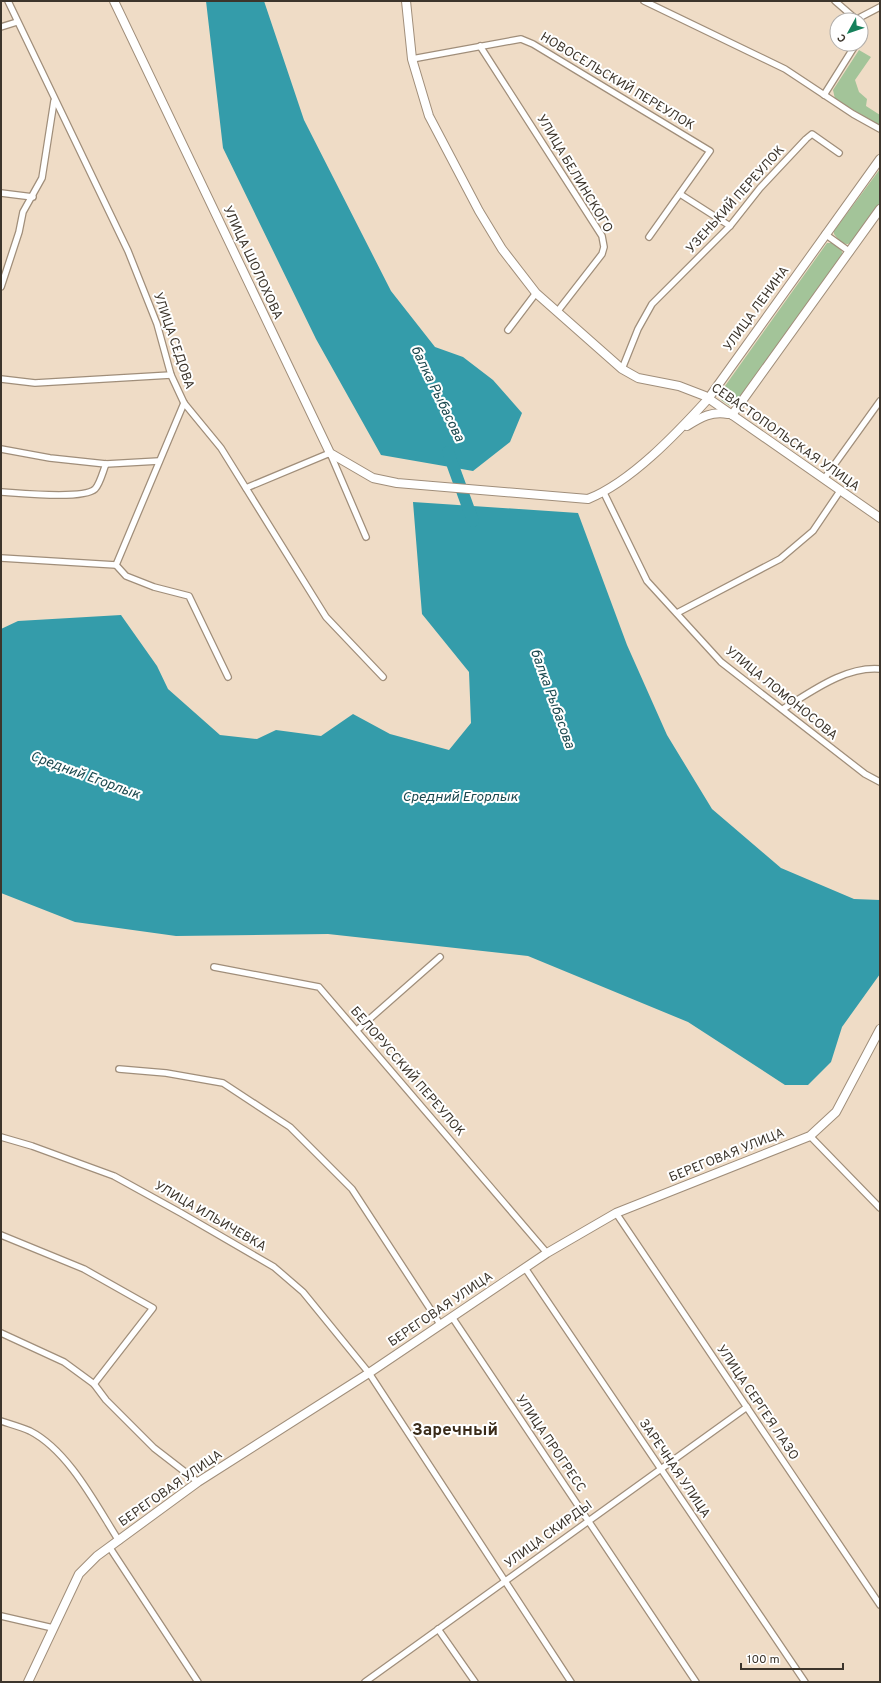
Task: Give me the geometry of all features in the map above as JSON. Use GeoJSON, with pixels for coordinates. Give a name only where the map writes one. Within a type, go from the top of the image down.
{"type":"FeatureCollection","features":[{"type":"Feature","properties":{"kind":"main road","name":"УЛИЦА ШОЛОХОВА"},"geometry":{"type":"LineString","coordinates":[[114,1],[330,453]]}},
{"type":"Feature","properties":{"kind":"main road","name":"СЕВАСТОПОЛЬСКАЯ УЛИЦА"},"geometry":{"type":"LineString","coordinates":[[406,1],[412,59],[429,116],[455,167],[502,249],[536,293],[622,369],[638,378],[678,386],[708,399],[880,518]]}},
{"type":"Feature","properties":{"kind":"main road","name":"УЛИЦА ЛЕНИНА"},"geometry":{"type":"LineString","coordinates":[[677,433],[708,399],[880,159]]}},
{"type":"Feature","properties":{"kind":"main road"},"geometry":{"type":"LineString","coordinates":[[330,453],[373,478],[397,483],[588,499],[604,493],[677,433],[701,417],[716,412],[732,415],[880,209]]}},
{"type":"Feature","properties":{"kind":"main road"},"geometry":{"type":"LineString","coordinates":[[810,1136],[836,1112],[880,1029]]}},
{"type":"Feature","properties":{"kind":"main road","name":"БЕРЕГОВАЯ УЛИЦА"},"geometry":{"type":"LineString","coordinates":[[28,1682],[79,1574],[97,1556],[110,1548],[198,1482],[369,1373],[547,1253],[616,1213],[810,1136]]}},
{"type":"Feature","properties":{"kind":"street","name":"УЛИЦА СЕДОВА"},"geometry":{"type":"LineString","coordinates":[[8,1],[54,101],[128,251],[157,324],[171,375],[184,403],[221,448],[326,617],[383,677]]}},
{"type":"Feature","properties":{"kind":"street"},"geometry":{"type":"LineString","coordinates":[[644,1],[785,69],[880,130]]}},
{"type":"Feature","properties":{"kind":"street"},"geometry":{"type":"LineString","coordinates":[[835,1],[848,12]]}},
{"type":"Feature","properties":{"kind":"street"},"geometry":{"type":"LineString","coordinates":[[869,13],[880,7]]}},
{"type":"Feature","properties":{"kind":"street"},"geometry":{"type":"LineString","coordinates":[[1,27],[18,22]]}},
{"type":"Feature","properties":{"kind":"street","name":"НОВОСЕЛЬСКИЙ ПЕРЕУЛОК"},"geometry":{"type":"LineString","coordinates":[[412,59],[521,39],[533,44],[710,151],[649,237]]}},
{"type":"Feature","properties":{"kind":"street","name":"УЛИЦА БЕЛИНСКОГО"},"geometry":{"type":"LineString","coordinates":[[480,46],[602,236],[604,246],[602,254],[557,312]]}},
{"type":"Feature","properties":{"kind":"street"},"geometry":{"type":"LineString","coordinates":[[824,95],[851,52]]}},
{"type":"Feature","properties":{"kind":"street"},"geometry":{"type":"LineString","coordinates":[[1,287],[3,276],[19,232],[23,212],[33,197],[42,178],[54,101]]}},
{"type":"Feature","properties":{"kind":"street","name":"УЗЕНЬКИЙ ПЕРЕУЛОК"},"geometry":{"type":"LineString","coordinates":[[622,369],[638,329],[652,304],[730,226],[760,188],[812,134],[839,153]]}},
{"type":"Feature","properties":{"kind":"street"},"geometry":{"type":"LineString","coordinates":[[1,193],[33,197]]}},
{"type":"Feature","properties":{"kind":"street"},"geometry":{"type":"LineString","coordinates":[[680,194],[730,226]]}},
{"type":"Feature","properties":{"kind":"street"},"geometry":{"type":"LineString","coordinates":[[825,234],[850,252]]}},
{"type":"Feature","properties":{"kind":"street"},"geometry":{"type":"LineString","coordinates":[[508,330],[536,293]]}},
{"type":"Feature","properties":{"kind":"street"},"geometry":{"type":"LineString","coordinates":[[1,379],[35,383],[171,375]]}},
{"type":"Feature","properties":{"kind":"street"},"geometry":{"type":"LineString","coordinates":[[824,479],[880,401]]}},
{"type":"Feature","properties":{"kind":"street"},"geometry":{"type":"LineString","coordinates":[[116,565],[184,403]]}},
{"type":"Feature","properties":{"kind":"street"},"geometry":{"type":"LineString","coordinates":[[1,449],[50,458],[106,464],[159,461]]}},
{"type":"Feature","properties":{"kind":"street"},"geometry":{"type":"LineString","coordinates":[[246,488],[330,453]]}},
{"type":"Feature","properties":{"kind":"street","name":"УЛИЦА ШОЛОХОВА"},"geometry":{"type":"LineString","coordinates":[[330,453],[366,537]]}},
{"type":"Feature","properties":{"kind":"street"},"geometry":{"type":"LineString","coordinates":[[1,492],[70,495],[86,494],[96,488],[106,464]]}},
{"type":"Feature","properties":{"kind":"street"},"geometry":{"type":"LineString","coordinates":[[677,613],[780,558],[813,531],[840,491]]}},
{"type":"Feature","properties":{"kind":"street","name":"УЛИЦА ЛОМОНОСОВА"},"geometry":{"type":"LineString","coordinates":[[604,493],[647,581],[721,662],[865,774],[880,782]]}},
{"type":"Feature","properties":{"kind":"street"},"geometry":{"type":"LineString","coordinates":[[1,558],[116,565],[126,576],[154,587],[189,596],[228,676]]}},
{"type":"Feature","properties":{"kind":"street"},"geometry":{"type":"LineString","coordinates":[[783,709],[849,672],[880,669]]}},
{"type":"Feature","properties":{"kind":"street"},"geometry":{"type":"LineString","coordinates":[[357,1030],[440,957]]}},
{"type":"Feature","properties":{"kind":"street","name":"БЕЛОРУССКИЙ ПЕРЕУЛОК"},"geometry":{"type":"LineString","coordinates":[[214,967],[319,987],[547,1253]]}},
{"type":"Feature","properties":{"kind":"street"},"geometry":{"type":"LineString","coordinates":[[119,1069],[166,1073],[223,1083],[290,1127],[352,1189],[440,1324]]}},
{"type":"Feature","properties":{"kind":"street"},"geometry":{"type":"LineString","coordinates":[[810,1136],[880,1208]]}},
{"type":"Feature","properties":{"kind":"street","name":"УЛИЦА ИЛЬИЧЕВКА"},"geometry":{"type":"LineString","coordinates":[[1,1137],[32,1146],[114,1176],[274,1267],[303,1292],[369,1373],[571,1682]]}},
{"type":"Feature","properties":{"kind":"street","name":"УЛИЦА СЕРГЕЯ ЛАЗО"},"geometry":{"type":"LineString","coordinates":[[616,1213],[880,1605]]}},
{"type":"Feature","properties":{"kind":"street"},"geometry":{"type":"LineString","coordinates":[[1,1235],[84,1269],[153,1308],[94,1384]]}},
{"type":"Feature","properties":{"kind":"street","name":"ЗАРЕЧНАЯ УЛИЦА"},"geometry":{"type":"LineString","coordinates":[[525,1268],[805,1682]]}},
{"type":"Feature","properties":{"kind":"street","name":"УЛИЦА ПРОГРЕСС"},"geometry":{"type":"LineString","coordinates":[[452,1317],[696,1682]]}},
{"type":"Feature","properties":{"kind":"street"},"geometry":{"type":"LineString","coordinates":[[1,1333],[64,1362],[94,1384],[106,1400],[154,1448],[198,1482]]}},
{"type":"Feature","properties":{"kind":"street","name":"УЛИЦА СКИРДЫ"},"geometry":{"type":"LineString","coordinates":[[365,1682],[747,1407]]}},
{"type":"Feature","properties":{"kind":"street"},"geometry":{"type":"LineString","coordinates":[[1,1421],[30,1431],[52,1446],[75,1474],[119,1540]]}},
{"type":"Feature","properties":{"kind":"street"},"geometry":{"type":"LineString","coordinates":[[110,1548],[198,1682]]}},
{"type":"Feature","properties":{"kind":"street"},"geometry":{"type":"LineString","coordinates":[[1,1616],[53,1628]]}},
{"type":"Feature","properties":{"kind":"street"},"geometry":{"type":"LineString","coordinates":[[438,1629],[475,1682]]}},
{"type":"Feature","properties":{"kind":"green space"},"geometry":{"type":"Polygon","coordinates":[[[858,52],[862,52],[871,57],[855,80],[859,92],[867,99],[866,106],[880,115],[880,126],[835,99],[833,90],[858,52]]]}},
{"type":"Feature","properties":{"kind":"green space"},"geometry":{"type":"Polygon","coordinates":[[[880,169],[879,206],[866,225],[851,242],[846,244],[840,241],[835,236],[834,231],[880,169]]]}},
{"type":"Feature","properties":{"kind":"green space"},"geometry":{"type":"Polygon","coordinates":[[[827,243],[832,243],[841,249],[843,255],[734,405],[730,406],[721,400],[720,393],[827,243]]]}},
{"type":"Feature","properties":{"kind":"water"},"geometry":{"type":"Polygon","coordinates":[[[206,1],[264,1],[304,120],[391,291],[435,347],[463,357],[493,380],[522,413],[510,442],[473,471],[381,455],[316,339],[223,148],[206,1]]]}},
{"type":"Feature","properties":{"kind":"water","name":"Средний Егорлык"},"geometry":{"type":"Polygon","coordinates":[[[413,502],[578,513],[627,645],[667,735],[712,809],[781,868],[854,899],[880,900],[880,974],[842,1027],[831,1062],[808,1085],[785,1085],[688,1022],[528,956],[328,934],[176,936],[75,922],[1,893],[1,629],[18,621],[121,615],[157,666],[168,689],[220,735],[257,739],[276,730],[321,736],[353,714],[390,734],[449,750],[471,723],[469,672],[422,614],[413,502]]]}},
{"type":"Feature","properties":{"kind":"waterway","name":"балка Рыбасова"},"geometry":{"type":"LineString","coordinates":[[448,452],[473,521]]}},
{"type":"Feature","properties":{"kind":"district","name":"Заречный"},"geometry":{"type":"Point","coordinates":[455,1431]}}]}
